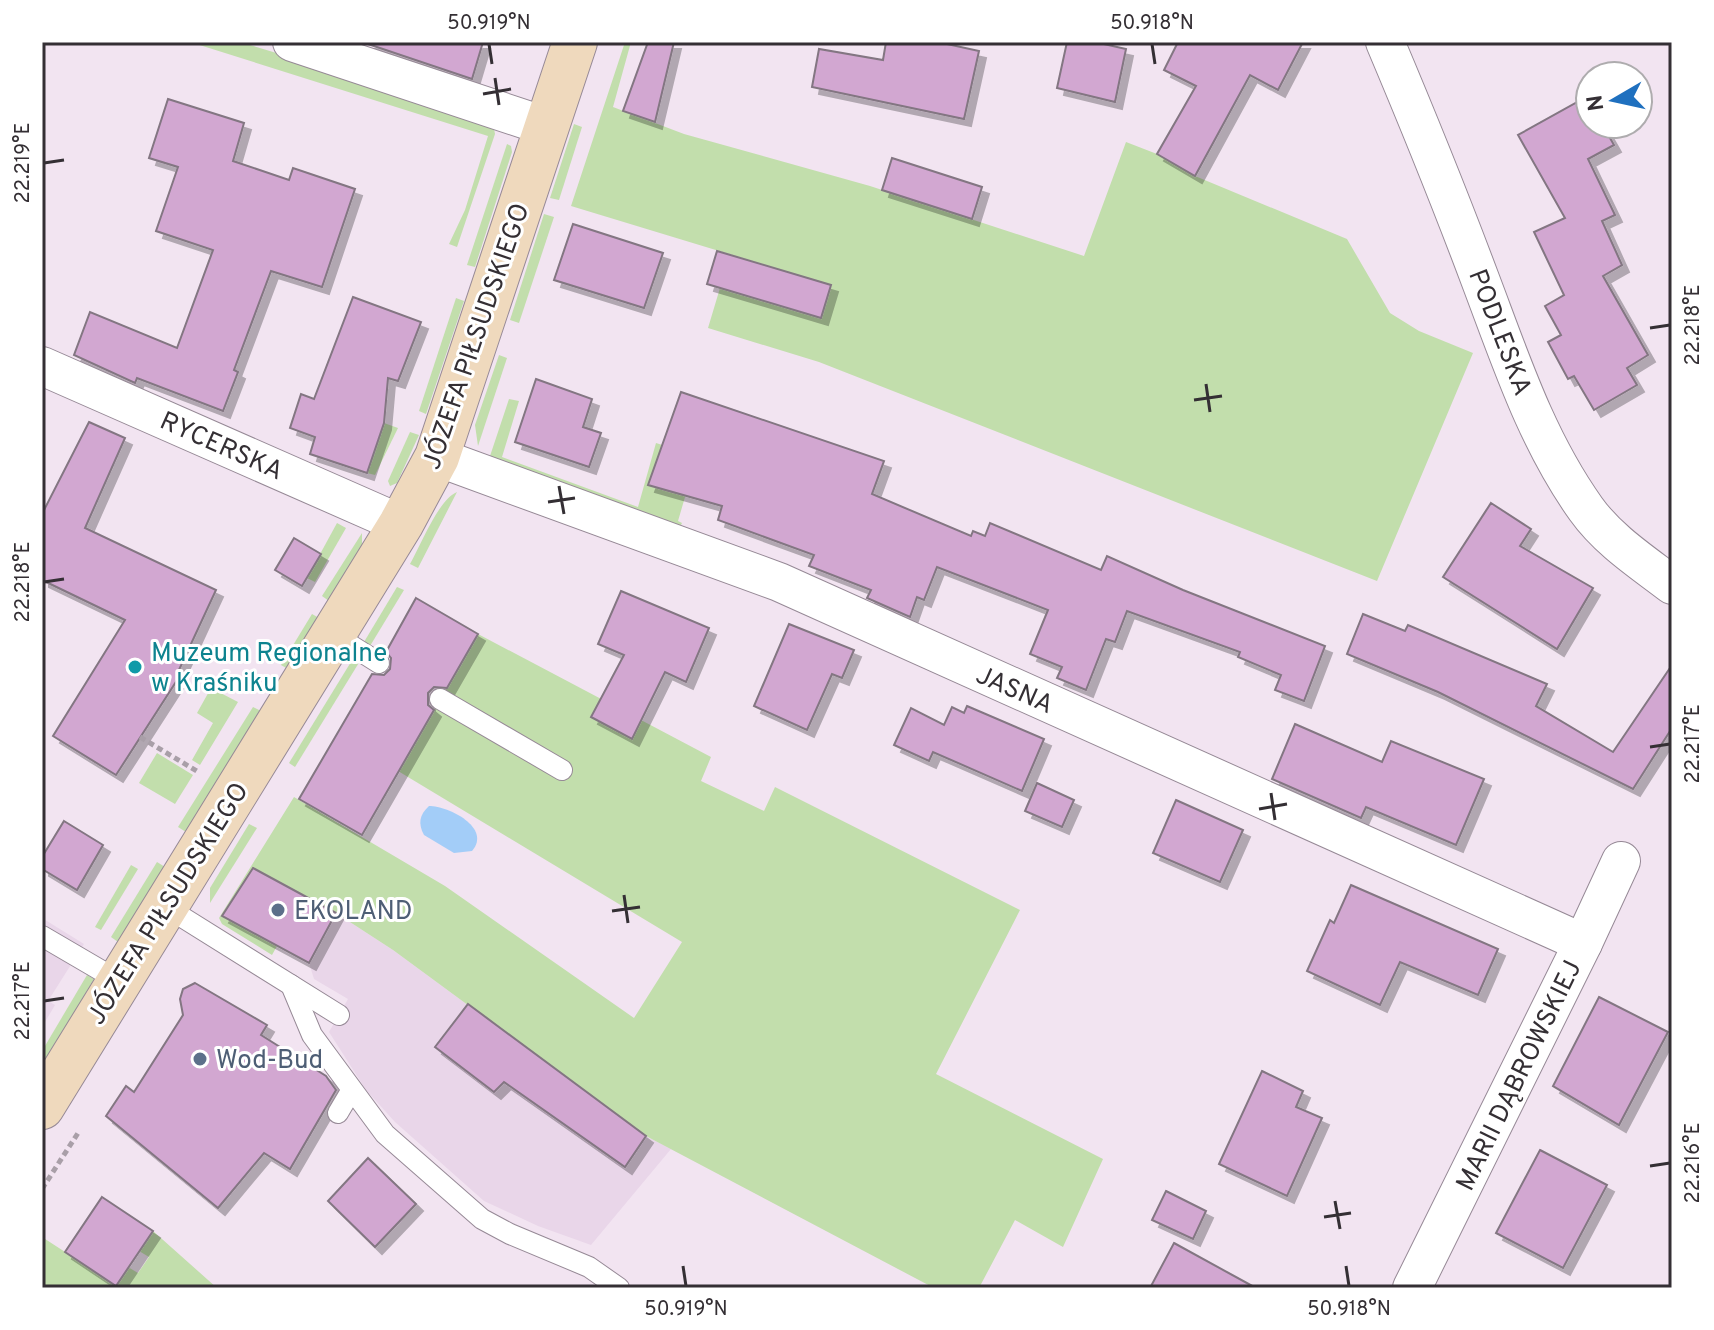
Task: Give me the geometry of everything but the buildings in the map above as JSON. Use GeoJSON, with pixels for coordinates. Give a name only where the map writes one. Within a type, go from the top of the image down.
{"type":"FeatureCollection","features":[{"type":"Feature","properties":{"kind":"street"},"geometry":{"type":"LineString","coordinates":[[292,42],[548,127]]}},
{"type":"Feature","properties":{"kind":"street","name":"JÓZEFA PIŁSUDSKIEGO"},"geometry":{"type":"LineString","coordinates":[[43,1103],[401,524],[437,457],[575,42]]}},
{"type":"Feature","properties":{"kind":"street","name":"PODLESKA"},"geometry":{"type":"LineString","coordinates":[[1385,42],[1522,390],[1551,454],[1588,512],[1619,544],[1672,585]]}},
{"type":"Feature","properties":{"kind":"street","name":"RYCERSKA"},"geometry":{"type":"LineString","coordinates":[[42,366],[401,524]]}},
{"type":"Feature","properties":{"kind":"street","name":"JASNA"},"geometry":{"type":"LineString","coordinates":[[437,457],[779,582],[1583,943]]}},
{"type":"Feature","properties":{"kind":"street","name":"MARII DĄBROWSKIEJ"},"geometry":{"type":"LineString","coordinates":[[1412,1288],[1621,861]]}},
{"type":"Feature","properties":{"kind":"lane"},"geometry":{"type":"LineString","coordinates":[[333,634],[379,663]]}},
{"type":"Feature","properties":{"kind":"lane"},"geometry":{"type":"LineString","coordinates":[[440,699],[562,770]]}},
{"type":"Feature","properties":{"kind":"lane"},"geometry":{"type":"LineString","coordinates":[[166,907],[339,1015]]}},
{"type":"Feature","properties":{"kind":"lane"},"geometry":{"type":"LineString","coordinates":[[42,936],[119,981]]}},
{"type":"Feature","properties":{"kind":"lane"},"geometry":{"type":"LineString","coordinates":[[291,985],[312,1035],[385,1134],[482,1219],[589,1267],[619,1288]]}},
{"type":"Feature","properties":{"kind":"lane"},"geometry":{"type":"LineString","coordinates":[[338,1113],[351,1091]]}},
{"type":"Feature","properties":{"kind":"lane"},"geometry":{"type":"LineString","coordinates":[[588,1288],[589,1267]]}},
{"type":"Feature","properties":{"kind":"path"},"geometry":{"type":"LineString","coordinates":[[140,737],[201,774]]}},
{"type":"Feature","properties":{"kind":"path"},"geometry":{"type":"LineString","coordinates":[[195,784],[209,761]]}},
{"type":"Feature","properties":{"kind":"shaded area"},"geometry":{"type":"Polygon","coordinates":[[[336,913],[393,950],[646,1136],[671,1149],[591,1245],[538,1226],[484,1201],[395,1122],[366,1090],[329,1032],[348,999],[314,979],[309,963],[336,913]]]}},
{"type":"Feature","properties":{"kind":"shaded area"},"geometry":{"type":"Polygon","coordinates":[[[42,918],[84,944],[48,1001],[55,1005],[42,1027],[42,918]]]}},
{"type":"Feature","properties":{"kind":"green space"},"geometry":{"type":"Polygon","coordinates":[[[190,42],[240,42],[492,118],[495,134],[457,247],[449,244],[465,210],[488,136],[190,42]]]}},
{"type":"Feature","properties":{"kind":"green space"},"geometry":{"type":"Polygon","coordinates":[[[625,42],[631,42],[613,107],[684,134],[870,186],[1084,256],[1126,142],[1157,154],[1195,176],[1347,239],[1390,313],[1419,331],[1473,353],[1377,581],[819,362],[708,328],[720,288],[821,318],[831,285],[571,206],[625,42]]]}},
{"type":"Feature","properties":{"kind":"green space"},"geometry":{"type":"Polygon","coordinates":[[[574,124],[582,127],[559,200],[550,198],[574,124]]]}},
{"type":"Feature","properties":{"kind":"green space"},"geometry":{"type":"Polygon","coordinates":[[[507,144],[512,152],[475,267],[467,265],[507,144]]]}},
{"type":"Feature","properties":{"kind":"green space"},"geometry":{"type":"Polygon","coordinates":[[[544,214],[554,217],[519,323],[510,320],[544,214]]]}},
{"type":"Feature","properties":{"kind":"green space"},"geometry":{"type":"Polygon","coordinates":[[[456,298],[464,301],[426,414],[419,411],[456,298]]]}},
{"type":"Feature","properties":{"kind":"green space"},"geometry":{"type":"Polygon","coordinates":[[[499,355],[507,358],[478,446],[475,425],[499,355]]]}},
{"type":"Feature","properties":{"kind":"green space"},"geometry":{"type":"Polygon","coordinates":[[[509,399],[519,401],[502,457],[638,507],[656,443],[697,456],[678,521],[682,523],[679,529],[490,456],[509,399]]]}},
{"type":"Feature","properties":{"kind":"green space"},"geometry":{"type":"Polygon","coordinates":[[[384,423],[398,428],[375,475],[367,473],[384,423]]]}},
{"type":"Feature","properties":{"kind":"green space"},"geometry":{"type":"Polygon","coordinates":[[[410,432],[419,435],[397,483],[390,486],[388,481],[410,432]]]}},
{"type":"Feature","properties":{"kind":"green space"},"geometry":{"type":"Polygon","coordinates":[[[457,492],[418,568],[410,564],[437,513],[457,492]]]}},
{"type":"Feature","properties":{"kind":"green space"},"geometry":{"type":"Polygon","coordinates":[[[337,523],[346,528],[315,582],[307,578],[337,523]]]}},
{"type":"Feature","properties":{"kind":"green space"},"geometry":{"type":"Polygon","coordinates":[[[362,533],[362,548],[329,601],[322,596],[362,533]]]}},
{"type":"Feature","properties":{"kind":"green space"},"geometry":{"type":"Polygon","coordinates":[[[397,587],[404,590],[370,646],[364,642],[397,587]]]}},
{"type":"Feature","properties":{"kind":"green space"},"geometry":{"type":"Polygon","coordinates":[[[312,614],[319,618],[288,669],[281,665],[312,614]]]}},
{"type":"Feature","properties":{"kind":"green space"},"geometry":{"type":"Polygon","coordinates":[[[478,634],[711,757],[701,781],[764,811],[775,787],[1020,910],[936,1074],[1103,1159],[1063,1247],[1015,1220],[979,1288],[934,1288],[646,1136],[393,950],[336,913],[254,868],[223,916],[277,946],[272,955],[222,924],[219,918],[294,797],[445,886],[634,1018],[682,942],[398,771],[478,634]]]}},
{"type":"Feature","properties":{"kind":"green space"},"geometry":{"type":"Polygon","coordinates":[[[354,657],[360,661],[295,767],[289,763],[354,657]]]}},
{"type":"Feature","properties":{"kind":"green space"},"geometry":{"type":"Polygon","coordinates":[[[211,688],[238,702],[200,765],[192,760],[213,723],[197,713],[211,688]]]}},
{"type":"Feature","properties":{"kind":"green space"},"geometry":{"type":"Polygon","coordinates":[[[253,707],[261,711],[186,832],[178,827],[253,707]]]}},
{"type":"Feature","properties":{"kind":"green space"},"geometry":{"type":"Polygon","coordinates":[[[157,753],[193,775],[175,804],[139,783],[157,753]]]}},
{"type":"Feature","properties":{"kind":"green space"},"geometry":{"type":"Polygon","coordinates":[[[249,824],[257,828],[210,903],[210,888],[249,824]]]}},
{"type":"Feature","properties":{"kind":"green space"},"geometry":{"type":"Polygon","coordinates":[[[157,862],[165,867],[118,942],[111,937],[157,862]]]}},
{"type":"Feature","properties":{"kind":"green space"},"geometry":{"type":"Polygon","coordinates":[[[131,865],[138,869],[101,930],[95,927],[131,865]]]}},
{"type":"Feature","properties":{"kind":"green space"},"geometry":{"type":"Polygon","coordinates":[[[87,975],[94,979],[42,1067],[42,1051],[87,975]]]}},
{"type":"Feature","properties":{"kind":"green space"},"geometry":{"type":"Polygon","coordinates":[[[153,1231],[217,1288],[42,1288],[42,1237],[116,1285],[128,1267],[138,1273],[149,1257],[139,1251],[153,1231]]]}},
{"type":"Feature","properties":{"kind":"water"},"geometry":{"type":"Polygon","coordinates":[[[429,806],[447,810],[466,820],[477,834],[472,851],[454,853],[424,835],[420,820],[429,806]]]}},
{"type":"Feature","properties":{"kind":"place","name":"Muzeum Regionalne w Kraśniku"},"geometry":{"type":"Point","coordinates":[135,667]}},
{"type":"Feature","properties":{"kind":"place","name":"EKOLAND"},"geometry":{"type":"Point","coordinates":[278,910]}},
{"type":"Feature","properties":{"kind":"place","name":"Wod-Bud"},"geometry":{"type":"Point","coordinates":[200,1059]}}]}
